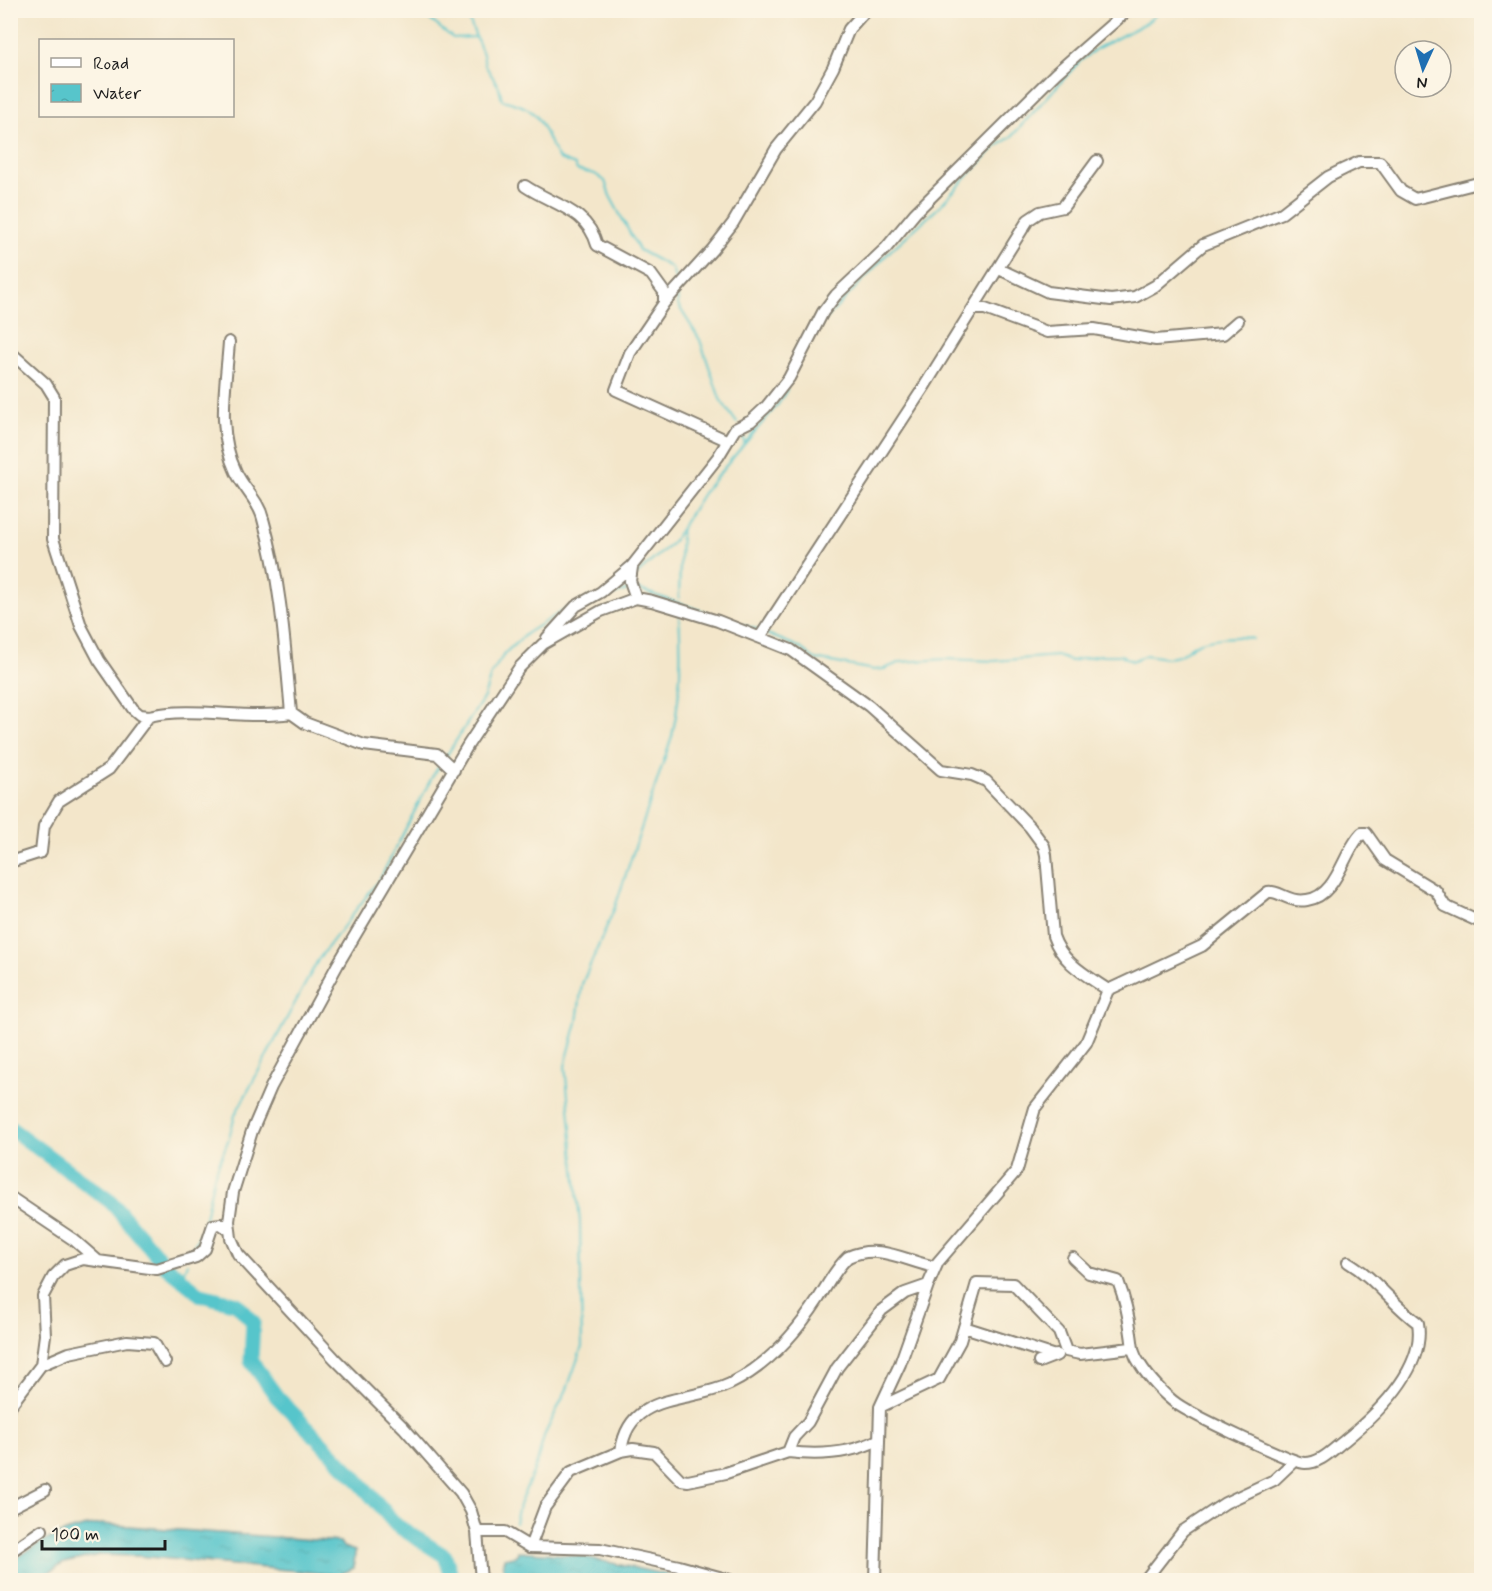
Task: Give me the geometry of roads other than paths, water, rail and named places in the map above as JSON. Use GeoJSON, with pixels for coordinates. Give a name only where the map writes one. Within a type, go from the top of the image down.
{"type":"FeatureCollection","features":[{"type":"Feature","properties":{"kind":"street"},"geometry":{"type":"LineString","coordinates":[[726,444],[724,440],[616,390],[630,353],[664,303],[733,223],[776,149],[815,101],[833,68],[849,29],[866,10]]}},
{"type":"Feature","properties":{"kind":"street"},"geometry":{"type":"LineString","coordinates":[[481,1581],[477,1532],[467,1503],[443,1470],[238,1254],[229,1230],[233,1191],[252,1131],[271,1086],[338,964],[454,770],[514,675],[576,606],[601,592],[632,567],[718,457],[735,429],[758,416],[789,378],[823,312],[836,295],[886,248],[915,213],[1047,81],[1128,10]]}},
{"type":"Feature","properties":{"kind":"street"},"geometry":{"type":"LineString","coordinates":[[760,637],[974,309],[1028,220],[1040,212],[1063,207],[1097,161]]}},
{"type":"Feature","properties":{"kind":"street"},"geometry":{"type":"LineString","coordinates":[[999,269],[1048,292],[1123,300],[1149,290],[1203,245],[1282,213],[1328,177],[1359,162],[1380,162],[1401,190],[1415,199],[1482,182]]}},
{"type":"Feature","properties":{"kind":"street"},"geometry":{"type":"LineString","coordinates":[[525,186],[581,217],[593,230],[597,245],[603,250],[638,265],[651,274],[664,292],[664,303]]}},
{"type":"Feature","properties":{"kind":"street"},"geometry":{"type":"LineString","coordinates":[[974,309],[985,309],[1047,332],[1094,329],[1156,340],[1223,334],[1238,321]]}},
{"type":"Feature","properties":{"kind":"street"},"geometry":{"type":"LineString","coordinates":[[229,342],[223,425],[236,473],[260,508],[265,526],[285,631],[291,712]]}},
{"type":"Feature","properties":{"kind":"street"},"geometry":{"type":"LineString","coordinates":[[10,352],[46,384],[54,397],[53,539],[71,599],[91,645],[133,709],[140,715],[149,716],[177,713],[252,715],[291,712],[305,723],[364,745],[437,754],[454,770]]}},
{"type":"Feature","properties":{"kind":"street"},"geometry":{"type":"LineString","coordinates":[[632,567],[630,581],[636,598]]}},
{"type":"Feature","properties":{"kind":"street"},"geometry":{"type":"LineString","coordinates":[[543,644],[601,611],[636,598],[686,610],[791,650],[832,678],[891,724],[940,770],[972,775],[986,781],[1044,846],[1053,936],[1062,957],[1108,990]]}},
{"type":"Feature","properties":{"kind":"street"},"geometry":{"type":"LineString","coordinates":[[10,862],[41,852],[45,826],[59,801],[109,769],[149,716]]}},
{"type":"Feature","properties":{"kind":"street"},"geometry":{"type":"LineString","coordinates":[[875,1581],[880,1407],[900,1364],[935,1267],[1017,1170],[1035,1108],[1086,1043],[1108,990],[1202,946],[1268,892],[1272,891],[1289,900],[1308,900],[1318,896],[1336,876],[1362,833],[1365,833],[1385,860],[1436,891],[1445,906],[1482,923]]}},
{"type":"Feature","properties":{"kind":"street"},"geometry":{"type":"LineString","coordinates":[[10,1197],[74,1240],[97,1260]]}},
{"type":"Feature","properties":{"kind":"street"},"geometry":{"type":"LineString","coordinates":[[41,1365],[46,1289],[53,1277],[72,1261],[97,1260],[157,1269],[196,1257],[205,1249],[213,1225],[221,1224],[229,1230]]}},
{"type":"Feature","properties":{"kind":"street"},"geometry":{"type":"LineString","coordinates":[[621,1451],[625,1434],[642,1411],[663,1401],[686,1398],[729,1384],[794,1335],[848,1257],[870,1251],[884,1252],[935,1267]]}},
{"type":"Feature","properties":{"kind":"street"},"geometry":{"type":"LineString","coordinates":[[1073,1258],[1089,1273],[1118,1281],[1131,1334],[1131,1348],[1144,1369],[1177,1404],[1294,1461],[1304,1463],[1319,1460],[1386,1404],[1400,1384],[1419,1342],[1418,1323],[1405,1314],[1379,1284],[1348,1262]]}},
{"type":"Feature","properties":{"kind":"street"},"geometry":{"type":"LineString","coordinates":[[880,1407],[939,1379],[960,1341],[977,1283],[1013,1284],[1059,1332],[1066,1351]]}},
{"type":"Feature","properties":{"kind":"street"},"geometry":{"type":"LineString","coordinates":[[788,1452],[794,1437],[808,1422],[837,1368],[882,1310],[905,1293],[928,1286]]}},
{"type":"Feature","properties":{"kind":"street"},"geometry":{"type":"LineString","coordinates":[[964,1327],[1055,1356]]}},
{"type":"Feature","properties":{"kind":"street"},"geometry":{"type":"LineString","coordinates":[[10,1406],[41,1365],[69,1353],[127,1341],[154,1342],[165,1362]]}},
{"type":"Feature","properties":{"kind":"street"},"geometry":{"type":"LineString","coordinates":[[1039,1362],[1066,1351],[1080,1354],[1131,1348]]}},
{"type":"Feature","properties":{"kind":"street"},"geometry":{"type":"LineString","coordinates":[[530,1546],[545,1507],[571,1473],[621,1451],[633,1449],[654,1452],[681,1480],[688,1481],[726,1473],[788,1452],[843,1453],[878,1440]]}},
{"type":"Feature","properties":{"kind":"street"},"geometry":{"type":"LineString","coordinates":[[1145,1581],[1183,1531],[1225,1503],[1274,1480],[1294,1461]]}},
{"type":"Feature","properties":{"kind":"street"},"geometry":{"type":"LineString","coordinates":[[10,1508],[45,1490]]}},
{"type":"Feature","properties":{"kind":"street"},"geometry":{"type":"LineString","coordinates":[[10,1552],[42,1530]]}},
{"type":"Feature","properties":{"kind":"street"},"geometry":{"type":"LineString","coordinates":[[477,1532],[505,1532],[530,1546],[600,1549],[679,1566],[730,1581]]}},
{"type":"Feature","properties":{"kind":"water"},"geometry":{"type":"Polygon","coordinates":[[[101,1524],[340,1542],[343,1547],[355,1551],[354,1568],[339,1575],[139,1556],[99,1555],[64,1563],[36,1580],[11,1580],[11,1563],[32,1548],[64,1532],[101,1524]]]}},
{"type":"Feature","properties":{"kind":"water"},"geometry":{"type":"Polygon","coordinates":[[[518,1551],[579,1556],[691,1580],[515,1580],[503,1574],[504,1558],[517,1555],[518,1551]]]}},
{"type":"Feature","properties":{"kind":"waterway"},"geometry":{"type":"LineString","coordinates":[[428,10],[429,19],[453,38],[476,37]]}},
{"type":"Feature","properties":{"kind":"waterway"},"geometry":{"type":"LineString","coordinates":[[465,10],[483,54],[485,65],[499,87],[502,100],[517,104],[534,114],[540,121],[559,159],[575,165],[577,170],[595,174],[605,181],[610,196],[639,250],[672,268],[676,283]]}},
{"type":"Feature","properties":{"kind":"waterway"},"geometry":{"type":"LineString","coordinates":[[824,321],[892,249],[937,209],[992,150],[1012,136],[1079,62],[1096,49],[1146,23],[1162,10]]}},
{"type":"Feature","properties":{"kind":"waterway"},"geometry":{"type":"LineString","coordinates":[[677,294],[678,305],[700,340],[720,399],[737,423]]}},
{"type":"Feature","properties":{"kind":"waterway"},"geometry":{"type":"LineString","coordinates":[[635,576],[672,543],[703,493],[779,403],[787,389]]}},
{"type":"Feature","properties":{"kind":"waterway"},"geometry":{"type":"LineString","coordinates":[[742,430],[744,442]]}},
{"type":"Feature","properties":{"kind":"waterway"},"geometry":{"type":"LineString","coordinates":[[679,598],[681,529]]}},
{"type":"Feature","properties":{"kind":"waterway"},"geometry":{"type":"LineString","coordinates":[[637,589],[708,613]]}},
{"type":"Feature","properties":{"kind":"waterway"},"geometry":{"type":"LineString","coordinates":[[597,600],[628,590]]}},
{"type":"Feature","properties":{"kind":"waterway"},"geometry":{"type":"LineString","coordinates":[[445,758],[484,697],[491,674],[505,653],[527,633],[567,608]]}},
{"type":"Feature","properties":{"kind":"waterway"},"geometry":{"type":"LineString","coordinates":[[515,1523],[519,1505],[537,1463],[544,1436],[567,1389],[582,1347],[580,1222],[565,1066],[577,1022],[582,984],[615,907],[672,736],[680,677],[679,616]]}},
{"type":"Feature","properties":{"kind":"waterway"},"geometry":{"type":"LineString","coordinates":[[742,625],[759,630]]}},
{"type":"Feature","properties":{"kind":"waterway"},"geometry":{"type":"LineString","coordinates":[[767,634],[799,647],[815,659],[874,670],[884,669],[901,662],[946,659],[994,661],[1057,656],[1071,661],[1099,655],[1121,655],[1132,661],[1146,655],[1165,658],[1178,656],[1195,644],[1204,641],[1233,637],[1253,639]]}},
{"type":"Feature","properties":{"kind":"waterway"},"geometry":{"type":"LineString","coordinates":[[190,1255],[203,1227],[214,1176],[229,1138],[235,1115],[318,960],[381,877],[432,777],[442,762]]}},
{"type":"Feature","properties":{"kind":"waterway"},"geometry":{"type":"LineString","coordinates":[[10,1128],[111,1202],[166,1266],[201,1295],[237,1304],[253,1322],[251,1361],[277,1397],[355,1477],[396,1525],[445,1556],[453,1580]]}},
{"type":"Feature","properties":{"kind":"waterway"},"geometry":{"type":"LineString","coordinates":[[181,1279],[187,1263]]}}]}
